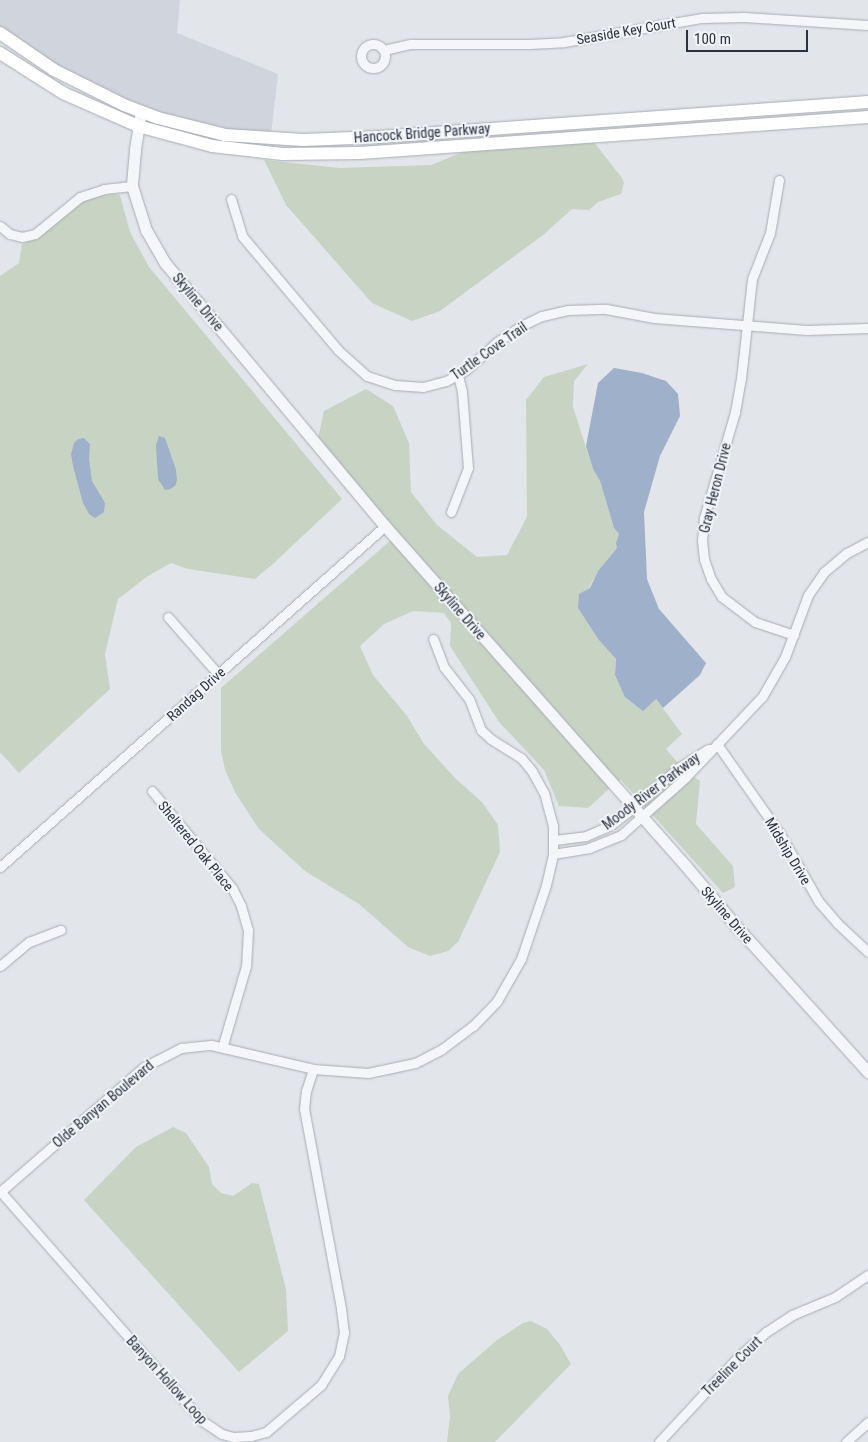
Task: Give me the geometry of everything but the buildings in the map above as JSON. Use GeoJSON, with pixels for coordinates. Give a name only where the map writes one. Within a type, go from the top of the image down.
{"type":"FeatureCollection","features":[{"type":"Feature","properties":{"kind":"main road","name":"Hancock Bridge Parkway"},"geometry":{"type":"LineString","coordinates":[[0,34],[54,70],[93,90],[141,111],[190,127],[225,135],[303,140],[378,137],[868,102]]}},
{"type":"Feature","properties":{"kind":"main road","name":"Hancock Bridge Parkway"},"geometry":{"type":"LineString","coordinates":[[0,53],[63,93],[138,126],[212,146],[305,155],[868,117]]}},
{"type":"Feature","properties":{"kind":"street","name":"Seaside Key Court"},"geometry":{"type":"LineString","coordinates":[[384,50],[411,44],[529,44],[564,42],[702,18],[744,17],[868,26]]}},
{"type":"Feature","properties":{"kind":"street","name":"Skyline Drive"},"geometry":{"type":"LineString","coordinates":[[141,111],[132,186],[146,230],[165,263],[385,526],[642,816],[736,926],[868,1072]]}},
{"type":"Feature","properties":{"kind":"street","name":"Gray Heron Drive"},"geometry":{"type":"LineString","coordinates":[[779,180],[770,233],[752,279],[748,324],[735,412],[704,518],[702,540],[704,559],[711,579],[722,597],[738,612],[755,622],[794,635]]}},
{"type":"Feature","properties":{"kind":"street"},"geometry":{"type":"LineString","coordinates":[[0,226],[10,234],[22,237],[35,234],[80,197],[104,189],[132,186]]}},
{"type":"Feature","properties":{"kind":"street","name":"Turtle Cove Trail"},"geometry":{"type":"LineString","coordinates":[[231,199],[242,236],[338,350],[359,371],[385,383],[404,387],[434,385],[458,376],[497,342],[519,327],[542,316],[568,310],[606,310],[654,318],[806,330],[868,328]]}},
{"type":"Feature","properties":{"kind":"street"},"geometry":{"type":"LineString","coordinates":[[451,512],[468,468],[462,391],[458,376]]}},
{"type":"Feature","properties":{"kind":"street","name":"Randag Drive"},"geometry":{"type":"LineString","coordinates":[[1,864],[385,526]]}},
{"type":"Feature","properties":{"kind":"street","name":"Moody River Parkway"},"geometry":{"type":"LineString","coordinates":[[553,854],[597,846],[622,835],[686,777],[762,697],[785,657],[808,596],[824,572],[847,553],[868,542]]}},
{"type":"Feature","properties":{"kind":"street"},"geometry":{"type":"LineString","coordinates":[[168,617],[218,674]]}},
{"type":"Feature","properties":{"kind":"street","name":"Olde Banyan Boulevard"},"geometry":{"type":"LineString","coordinates":[[0,1191],[144,1067],[180,1048],[194,1045],[222,1048],[313,1069],[368,1073],[415,1063],[442,1049],[474,1026],[497,1001],[516,970],[546,885],[554,840],[549,809],[536,778],[521,758],[491,739],[482,730],[469,699],[444,667],[433,639]]}},
{"type":"Feature","properties":{"kind":"street","name":"Moody River Parkway"},"geometry":{"type":"LineString","coordinates":[[554,840],[586,836],[611,824],[634,808],[678,768],[716,744]]}},
{"type":"Feature","properties":{"kind":"street","name":"Midship Drive"},"geometry":{"type":"LineString","coordinates":[[716,744],[780,834],[819,902],[837,923],[868,952]]}},
{"type":"Feature","properties":{"kind":"street","name":"Sheltered Oak Place"},"geometry":{"type":"LineString","coordinates":[[152,791],[232,888],[241,906],[248,930],[246,966],[222,1048]]}},
{"type":"Feature","properties":{"kind":"street"},"geometry":{"type":"LineString","coordinates":[[593,833],[597,846]]}},
{"type":"Feature","properties":{"kind":"street"},"geometry":{"type":"LineString","coordinates":[[0,966],[29,942],[61,930]]}},
{"type":"Feature","properties":{"kind":"street","name":"Banyon Hollow Loop"},"geometry":{"type":"LineString","coordinates":[[0,1191],[201,1420],[222,1434],[233,1437],[250,1436],[266,1432],[321,1385],[339,1356],[344,1333],[304,1109],[306,1091],[313,1069]]}},
{"type":"Feature","properties":{"kind":"street","name":"Treeline Court"},"geometry":{"type":"LineString","coordinates":[[659,1442],[737,1358],[766,1332],[792,1316],[835,1297],[868,1275]]}},
{"type":"Feature","properties":{"kind":"street"},"geometry":{"type":"LineString","coordinates":[[849,1441],[868,1422]]}},
{"type":"Feature","properties":{"kind":"shaded area"},"geometry":{"type":"Polygon","coordinates":[[[0,0],[180,0],[177,33],[278,74],[271,134],[227,130],[160,114],[126,101],[57,66],[0,27],[0,0]]]}},
{"type":"Feature","properties":{"kind":"green space"},"geometry":{"type":"Polygon","coordinates":[[[593,141],[622,178],[624,183],[621,194],[598,202],[589,210],[572,209],[543,235],[440,311],[412,321],[372,303],[286,205],[264,160],[340,168],[431,165],[468,150],[593,141]]]}},
{"type":"Feature","properties":{"kind":"green space"},"geometry":{"type":"Polygon","coordinates":[[[120,195],[130,232],[149,267],[342,499],[255,579],[188,569],[171,563],[148,576],[118,599],[105,654],[110,689],[19,773],[0,752],[0,276],[19,263],[22,244],[39,238],[82,202],[93,197],[120,195]]]}},
{"type":"Feature","properties":{"kind":"green space"},"geometry":{"type":"Polygon","coordinates":[[[588,364],[574,381],[573,407],[593,469],[600,481],[614,528],[619,534],[617,548],[598,571],[578,608],[598,639],[616,659],[615,675],[656,699],[682,734],[666,749],[684,770],[700,781],[696,824],[733,866],[735,887],[723,893],[621,780],[617,782],[389,523],[318,439],[324,411],[366,389],[393,406],[409,443],[411,492],[437,525],[477,557],[507,555],[527,517],[526,400],[544,377],[588,364]]]}},
{"type":"Feature","properties":{"kind":"green space"},"geometry":{"type":"Polygon","coordinates":[[[391,540],[610,788],[588,808],[559,806],[544,770],[499,722],[450,646],[451,623],[444,613],[413,611],[384,624],[360,646],[373,675],[407,716],[424,744],[456,779],[482,802],[498,825],[500,852],[458,942],[448,951],[430,956],[408,947],[359,904],[305,871],[259,829],[236,794],[225,770],[221,750],[221,688],[391,540]]]}},
{"type":"Feature","properties":{"kind":"green space"},"geometry":{"type":"Polygon","coordinates":[[[173,1127],[186,1133],[209,1167],[212,1184],[221,1193],[233,1196],[252,1183],[259,1184],[286,1289],[288,1331],[239,1372],[84,1200],[136,1147],[173,1127]]]}},
{"type":"Feature","properties":{"kind":"green space"},"geometry":{"type":"Polygon","coordinates":[[[531,1321],[547,1329],[560,1345],[571,1364],[495,1442],[447,1442],[450,1416],[448,1396],[458,1374],[497,1340],[523,1323],[531,1321]]]}},
{"type":"Feature","properties":{"kind":"water"},"geometry":{"type":"Polygon","coordinates":[[[614,368],[642,373],[666,381],[678,394],[680,416],[660,456],[644,512],[647,579],[659,609],[706,663],[700,675],[663,708],[656,699],[643,711],[625,697],[615,675],[616,659],[598,639],[578,608],[579,594],[590,588],[598,571],[617,548],[616,543],[619,534],[614,528],[600,481],[593,469],[586,446],[598,383],[614,368]]]}},
{"type":"Feature","properties":{"kind":"water"},"geometry":{"type":"Polygon","coordinates":[[[159,436],[165,438],[176,470],[177,480],[175,486],[165,490],[158,479],[156,445],[159,436]]]}},
{"type":"Feature","properties":{"kind":"water"},"geometry":{"type":"Polygon","coordinates":[[[84,438],[90,444],[89,459],[92,481],[105,503],[104,512],[95,518],[89,514],[83,503],[71,454],[74,443],[78,439],[84,438]]]}}]}
